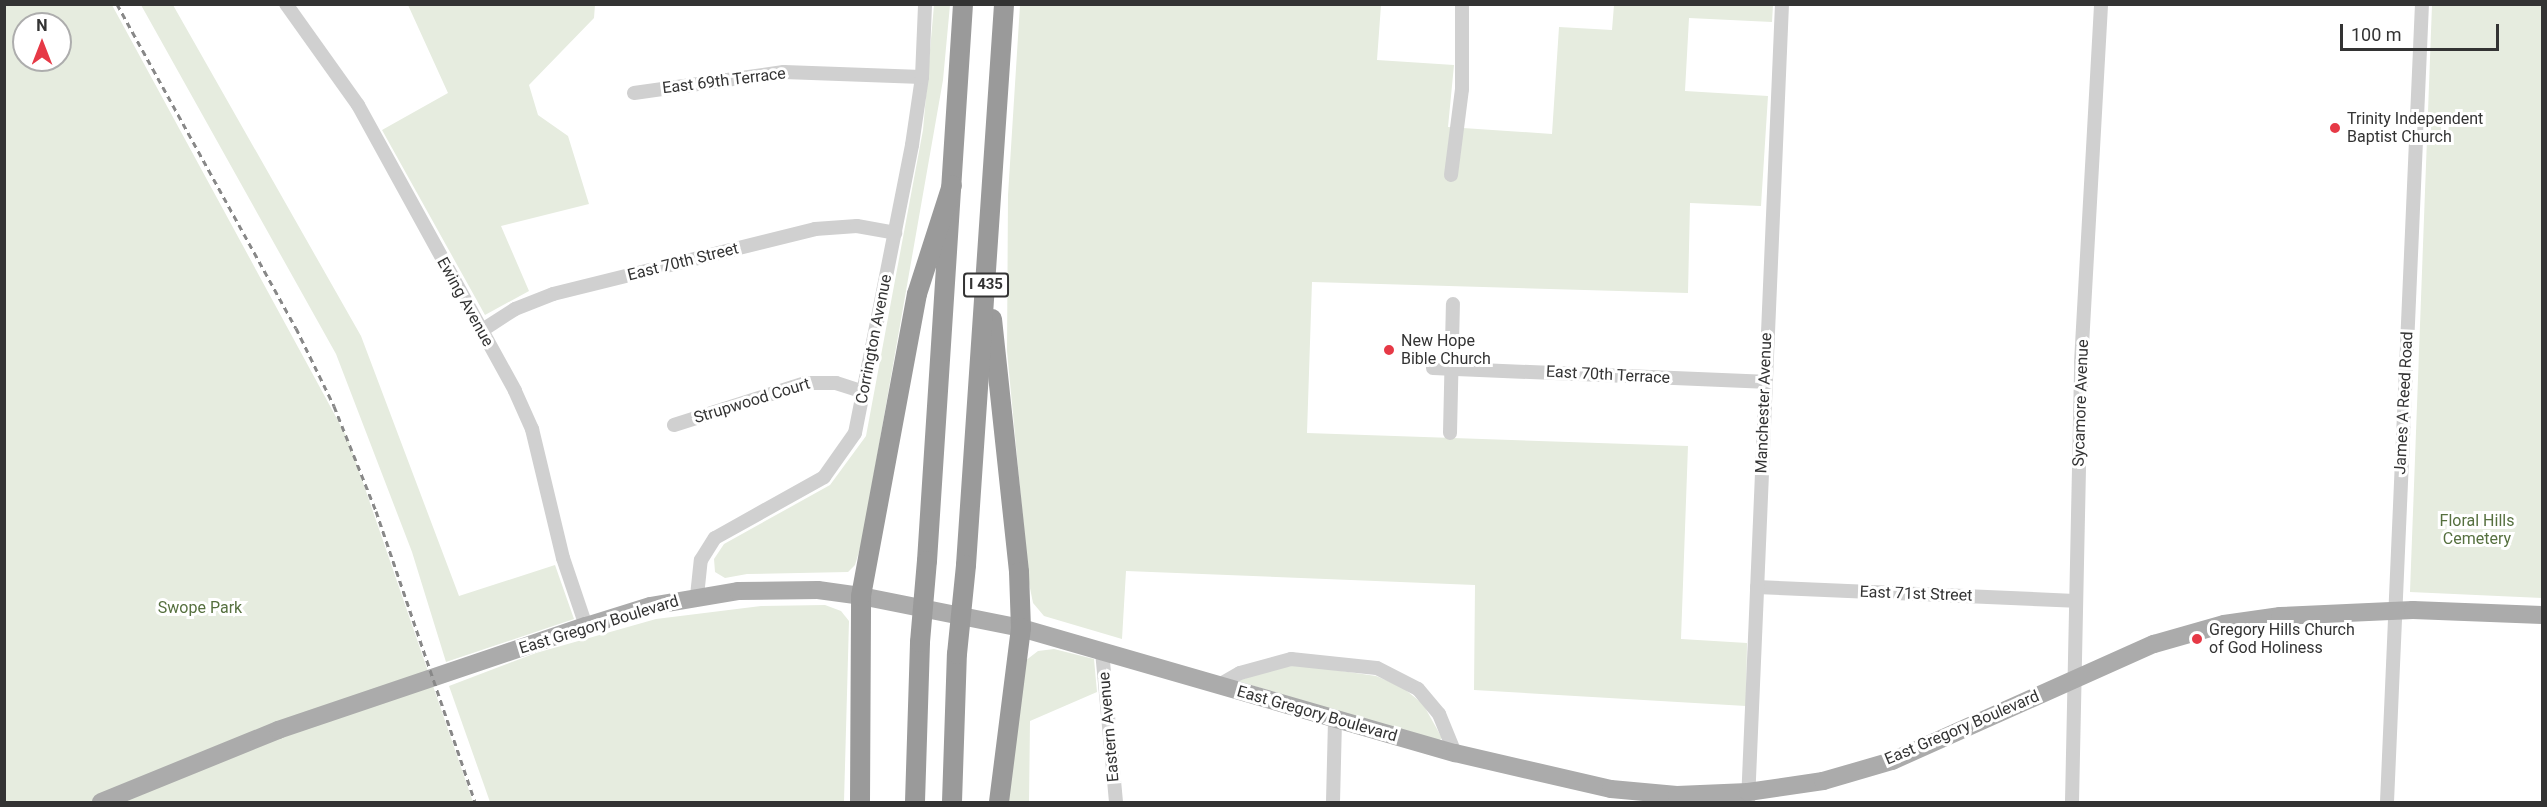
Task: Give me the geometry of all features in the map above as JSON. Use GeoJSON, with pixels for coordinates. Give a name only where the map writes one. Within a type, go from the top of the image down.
{"type":"FeatureCollection","features":[{"type":"Feature","properties":{"kind":"highway","name":"I 435"},"geometry":{"type":"LineString","coordinates":[[915,802],[920,642],[963,4]]}},
{"type":"Feature","properties":{"kind":"highway","name":"I 435"},"geometry":{"type":"LineString","coordinates":[[952,802],[957,654],[966,565],[1004,4]]}},
{"type":"Feature","properties":{"kind":"highway"},"geometry":{"type":"LineString","coordinates":[[860,802],[861,596],[917,294],[952,185]]}},
{"type":"Feature","properties":{"kind":"highway"},"geometry":{"type":"LineString","coordinates":[[987,269],[1018,562],[1021,628],[999,802]]}},
{"type":"Feature","properties":{"kind":"main road","name":"East Gregory Boulevard"},"geometry":{"type":"LineString","coordinates":[[101,802],[278,730],[586,626],[650,606],[697,596],[773,590],[861,596],[1021,628],[1335,721],[1455,753],[1611,789],[1677,795],[1748,797],[1823,781],[1892,761],[2154,644],[2224,624],[2280,616],[2395,611],[2542,615]]}},
{"type":"Feature","properties":{"kind":"street","name":"Ewing Avenue"},"geometry":{"type":"LineString","coordinates":[[286,4],[358,105],[481,331],[531,429],[563,558],[586,626]]}},
{"type":"Feature","properties":{"kind":"street","name":"Corrington Avenue"},"geometry":{"type":"LineString","coordinates":[[697,596],[702,560],[715,538],[809,489],[838,463],[855,433],[895,232],[922,77],[925,4]]}},
{"type":"Feature","properties":{"kind":"street"},"geometry":{"type":"LineString","coordinates":[[1451,175],[1462,89],[1462,4]]}},
{"type":"Feature","properties":{"kind":"street","name":"Manchester Avenue"},"geometry":{"type":"LineString","coordinates":[[1748,797],[1782,4]]}},
{"type":"Feature","properties":{"kind":"street","name":"Sycamore Avenue"},"geometry":{"type":"LineString","coordinates":[[2072,802],[2081,363],[2101,4]]}},
{"type":"Feature","properties":{"kind":"street","name":"James A Reed Road"},"geometry":{"type":"LineString","coordinates":[[2387,802],[2422,4]]}},
{"type":"Feature","properties":{"kind":"street","name":"East 69th Terrace"},"geometry":{"type":"LineString","coordinates":[[634,93],[784,72],[922,77]]}},
{"type":"Feature","properties":{"kind":"street","name":"East 70th Street"},"geometry":{"type":"LineString","coordinates":[[481,331],[515,309],[553,294],[815,229],[857,226],[895,232]]}},
{"type":"Feature","properties":{"kind":"street"},"geometry":{"type":"LineString","coordinates":[[1450,433],[1453,304]]}},
{"type":"Feature","properties":{"kind":"street","name":"East 70th Terrace"},"geometry":{"type":"LineString","coordinates":[[1433,368],[1764,382]]}},
{"type":"Feature","properties":{"kind":"street","name":"Strupwood Court"},"geometry":{"type":"LineString","coordinates":[[674,425],[806,383],[836,382],[864,392]]}},
{"type":"Feature","properties":{"kind":"street","name":"East 71st Street"},"geometry":{"type":"LineString","coordinates":[[1757,587],[2075,601]]}},
{"type":"Feature","properties":{"kind":"street","name":"Eastern Avenue"},"geometry":{"type":"LineString","coordinates":[[1102,651],[1116,802]]}},
{"type":"Feature","properties":{"kind":"street"},"geometry":{"type":"LineString","coordinates":[[1219,685],[1240,673],[1291,659],[1377,668],[1418,689],[1439,714],[1455,753]]}},
{"type":"Feature","properties":{"kind":"street"},"geometry":{"type":"LineString","coordinates":[[1333,802],[1335,721]]}},
{"type":"Feature","properties":{"kind":"green space","name":"Swope Park"},"geometry":{"type":"Polygon","coordinates":[[[4,5],[112,5],[348,439],[473,802],[5,802],[4,5]]]}},
{"type":"Feature","properties":{"kind":"green space"},"geometry":{"type":"Polygon","coordinates":[[[141,5],[173,5],[361,336],[459,596],[555,565],[574,619],[446,662],[412,552],[336,354],[141,5]]]}},
{"type":"Feature","properties":{"kind":"green space"},"geometry":{"type":"Polygon","coordinates":[[[408,5],[595,5],[594,18],[529,85],[538,115],[568,136],[589,204],[501,226],[529,291],[485,315],[382,130],[448,93],[408,5]]]}},
{"type":"Feature","properties":{"kind":"green space"},"geometry":{"type":"Polygon","coordinates":[[[934,5],[950,5],[943,80],[862,542],[855,565],[848,572],[747,574],[725,578],[715,572],[714,559],[724,544],[830,485],[866,436],[923,130],[934,5]]]}},
{"type":"Feature","properties":{"kind":"green space"},"geometry":{"type":"Polygon","coordinates":[[[1020,5],[1381,5],[1377,60],[1454,65],[1448,127],[1552,134],[1559,27],[1612,30],[1614,5],[1773,5],[1772,22],[1689,18],[1685,91],[1768,96],[1761,206],[1690,203],[1688,293],[1312,282],[1307,433],[1688,446],[1681,639],[1747,643],[1746,706],[1474,690],[1475,585],[1126,571],[1122,639],[1044,616],[1033,603],[1029,583],[1007,351],[1008,195],[1020,5]]]}},
{"type":"Feature","properties":{"kind":"green space","name":"Floral Hills Cemetery"},"geometry":{"type":"Polygon","coordinates":[[[2432,5],[2542,5],[2542,598],[2410,592],[2432,5]]]}},
{"type":"Feature","properties":{"kind":"green space"},"geometry":{"type":"Polygon","coordinates":[[[825,605],[841,611],[849,621],[844,802],[490,802],[449,686],[536,653],[656,619],[761,606],[825,605]]]}},
{"type":"Feature","properties":{"kind":"green space"},"geometry":{"type":"Polygon","coordinates":[[[1054,649],[1094,659],[1097,692],[1030,721],[1029,802],[1006,802],[1025,661],[1038,651],[1054,649]]]}},
{"type":"Feature","properties":{"kind":"green space"},"geometry":{"type":"Polygon","coordinates":[[[1300,665],[1376,676],[1402,687],[1423,704],[1442,738],[1437,742],[1238,681],[1276,668],[1300,665]]]}},
{"type":"Feature","properties":{"kind":"railway"},"geometry":{"type":"LineString","coordinates":[[117,4],[296,328],[334,406],[376,511],[475,802]]}},
{"type":"Feature","properties":{"kind":"place","name":"Trinity Independent Baptist Church"},"geometry":{"type":"Point","coordinates":[2335,128]}},
{"type":"Feature","properties":{"kind":"place","name":"New Hope Bible Church"},"geometry":{"type":"Point","coordinates":[1389,350]}},
{"type":"Feature","properties":{"kind":"place","name":"Gregory Hills Church of God Holiness"},"geometry":{"type":"Point","coordinates":[2197,639]}}]}
